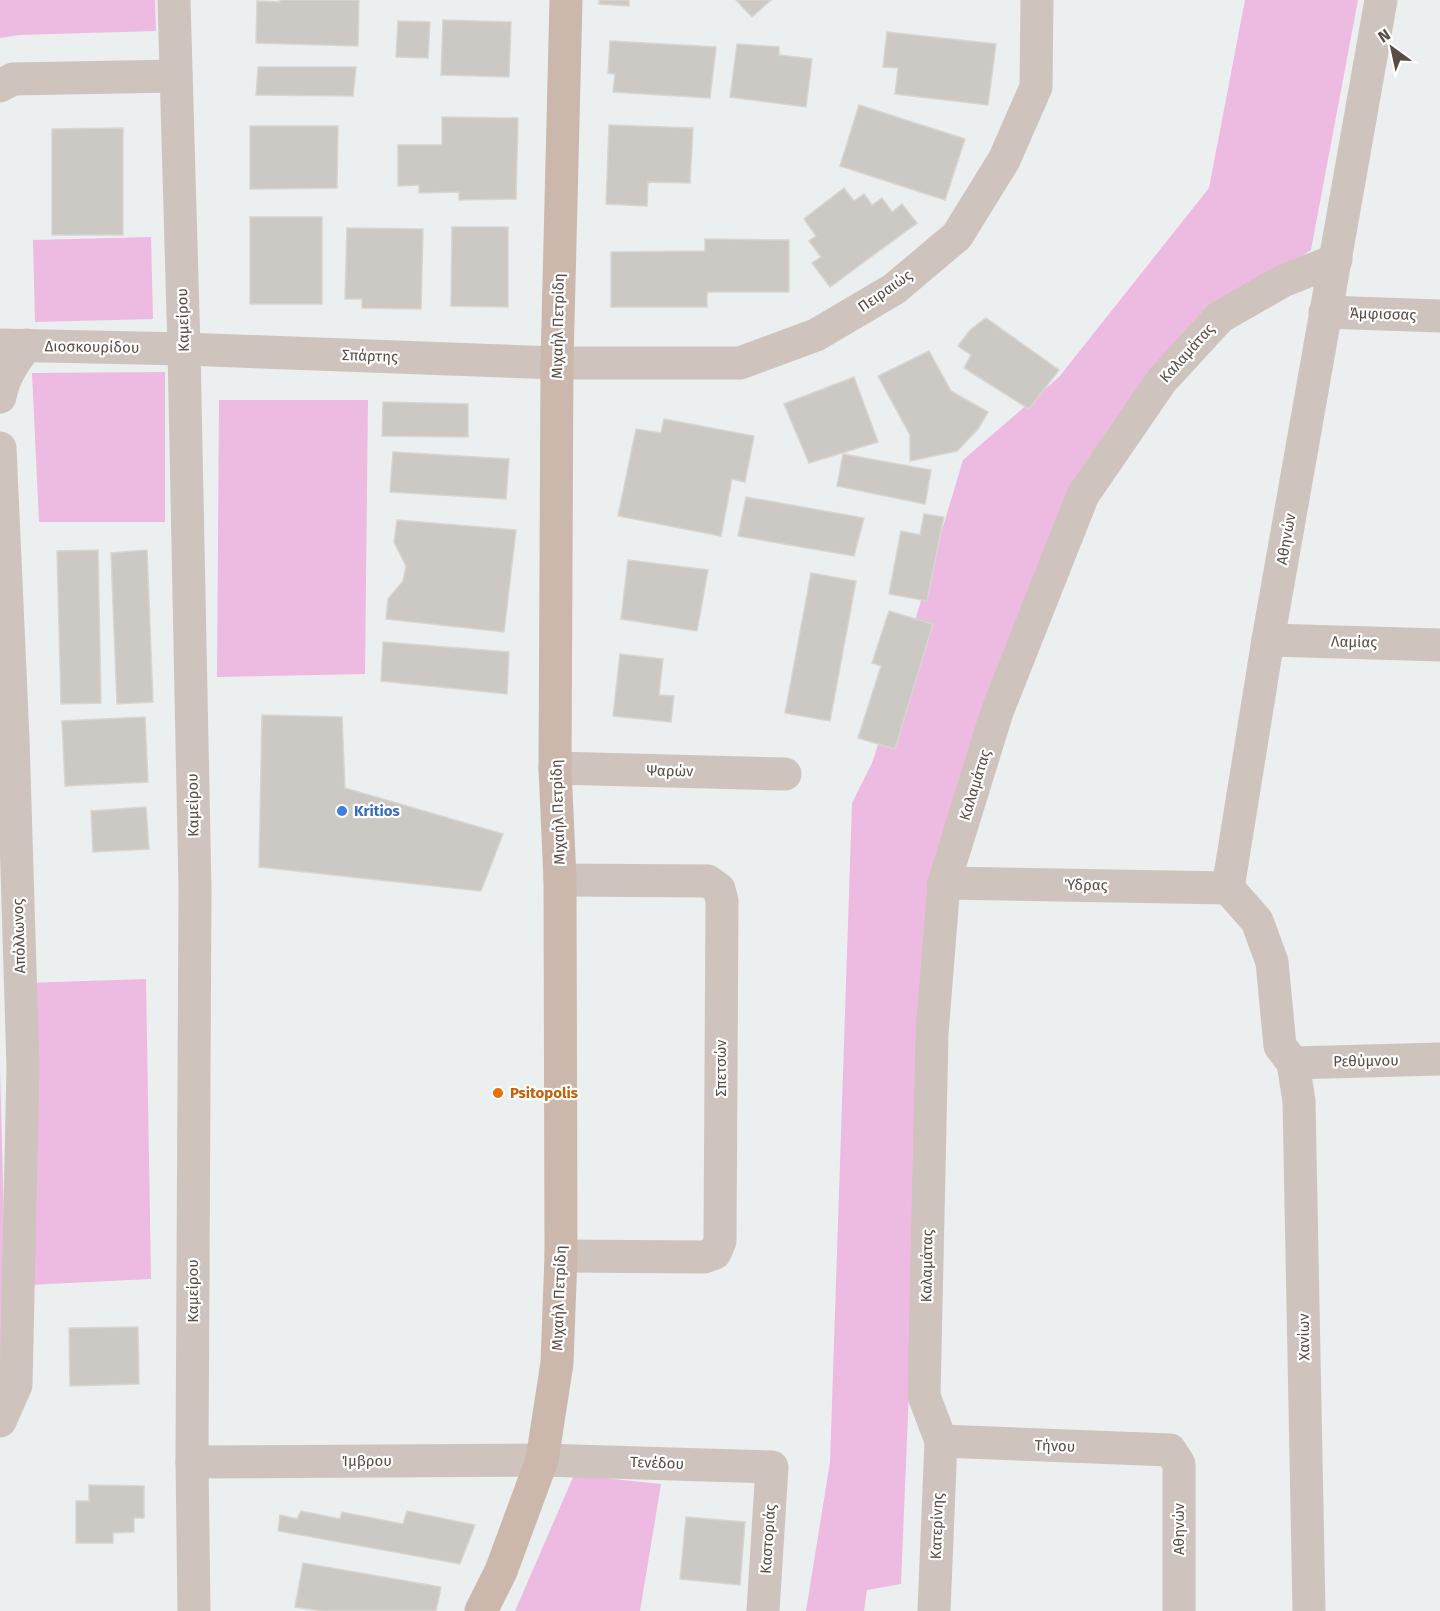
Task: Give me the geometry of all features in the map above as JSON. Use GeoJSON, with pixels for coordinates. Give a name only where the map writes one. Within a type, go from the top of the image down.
{"type":"FeatureCollection","features":[{"type":"Feature","properties":{"kind":"main road","name":"Μιχαήλ Πετρίδη"},"geometry":{"type":"LineString","coordinates":[[481,1611],[501,1571],[542,1460],[557,1363],[561,1256],[560,879],[555,768],[557,363],[566,0]]}},
{"type":"Feature","properties":{"kind":"street","name":"Καμείρου"},"geometry":{"type":"LineString","coordinates":[[174,0],[195,889],[192,1462],[194,1611]]}},
{"type":"Feature","properties":{"kind":"street","name":"Πειραιώς"},"geometry":{"type":"LineString","coordinates":[[557,363],[740,363],[816,335],[894,289],[957,236],[1004,160],[1036,87],[1037,0]]}},
{"type":"Feature","properties":{"kind":"street","name":"Αθηνών"},"geometry":{"type":"LineString","coordinates":[[1228,888],[1268,640],[1381,0]]}},
{"type":"Feature","properties":{"kind":"street"},"geometry":{"type":"LineString","coordinates":[[0,86],[13,80],[176,76]]}},
{"type":"Feature","properties":{"kind":"street","name":"Καλαμάτας"},"geometry":{"type":"LineString","coordinates":[[941,1441],[924,1396],[932,1034],[944,883],[998,712],[1083,495],[1162,380],[1220,317],[1283,281],[1336,260]]}},
{"type":"Feature","properties":{"kind":"street","name":"Άμφισσας"},"geometry":{"type":"LineString","coordinates":[[1325,312],[1440,316]]}},
{"type":"Feature","properties":{"kind":"street"},"geometry":{"type":"LineString","coordinates":[[0,397],[2,383],[13,362],[14,345]]}},
{"type":"Feature","properties":{"kind":"street","name":"Διοσκουρίδου"},"geometry":{"type":"LineString","coordinates":[[14,345],[184,349]]}},
{"type":"Feature","properties":{"kind":"street","name":"Σπάρτης"},"geometry":{"type":"LineString","coordinates":[[184,349],[557,363]]}},
{"type":"Feature","properties":{"kind":"street","name":"Απόλλωνος"},"geometry":{"type":"LineString","coordinates":[[0,448],[13,749],[23,1068],[16,1385],[0,1421]]}},
{"type":"Feature","properties":{"kind":"street","name":"Λαμίας"},"geometry":{"type":"LineString","coordinates":[[1268,640],[1440,645]]}},
{"type":"Feature","properties":{"kind":"street","name":"Ψαρών"},"geometry":{"type":"LineString","coordinates":[[555,768],[785,774]]}},
{"type":"Feature","properties":{"kind":"street","name":"Σπετσών"},"geometry":{"type":"LineString","coordinates":[[560,879],[708,881],[719,889],[722,901],[720,1241],[715,1253],[704,1257],[561,1256]]}},
{"type":"Feature","properties":{"kind":"street","name":"Ύδρας"},"geometry":{"type":"LineString","coordinates":[[944,883],[1228,888]]}},
{"type":"Feature","properties":{"kind":"street"},"geometry":{"type":"LineString","coordinates":[[1228,888],[1257,921],[1272,962],[1280,1046],[1293,1063]]}},
{"type":"Feature","properties":{"kind":"street","name":"Ρεθύμνου"},"geometry":{"type":"LineString","coordinates":[[1293,1063],[1440,1059]]}},
{"type":"Feature","properties":{"kind":"street","name":"Χανίων"},"geometry":{"type":"LineString","coordinates":[[1293,1063],[1299,1101],[1309,1611]]}},
{"type":"Feature","properties":{"kind":"street","name":"Τήνου"},"geometry":{"type":"LineString","coordinates":[[941,1441],[1170,1450]]}},
{"type":"Feature","properties":{"kind":"street","name":"Κατερίνης"},"geometry":{"type":"LineString","coordinates":[[934,1611],[941,1441]]}},
{"type":"Feature","properties":{"kind":"street","name":"Αθηνών"},"geometry":{"type":"LineString","coordinates":[[1170,1450],[1179,1464],[1179,1611]]}},
{"type":"Feature","properties":{"kind":"street","name":"Ίμβρου"},"geometry":{"type":"LineString","coordinates":[[192,1462],[542,1460]]}},
{"type":"Feature","properties":{"kind":"street","name":"Τενέδου"},"geometry":{"type":"LineString","coordinates":[[542,1460],[772,1467]]}},
{"type":"Feature","properties":{"kind":"street","name":"Καστοριάς"},"geometry":{"type":"LineString","coordinates":[[763,1611],[772,1467]]}},
{"type":"Feature","properties":{"kind":"shaded area"},"geometry":{"type":"Polygon","coordinates":[[[0,0],[155,0],[156,31],[19,35],[0,38],[0,0]]]}},
{"type":"Feature","properties":{"kind":"shaded area"},"geometry":{"type":"Polygon","coordinates":[[[1245,0],[1358,0],[1311,250],[1186,331],[1060,520],[930,883],[901,1584],[867,1590],[864,1611],[806,1611],[830,1462],[852,803],[873,761],[963,460],[1059,377],[1209,188],[1245,0]]]}},
{"type":"Feature","properties":{"kind":"shaded area"},"geometry":{"type":"Polygon","coordinates":[[[151,237],[153,319],[35,322],[33,240],[151,237]]]}},
{"type":"Feature","properties":{"kind":"shaded area"},"geometry":{"type":"Polygon","coordinates":[[[165,372],[165,522],[39,522],[32,373],[165,372]]]}},
{"type":"Feature","properties":{"kind":"shaded area"},"geometry":{"type":"Polygon","coordinates":[[[219,400],[368,400],[365,674],[217,677],[219,400]]]}},
{"type":"Feature","properties":{"kind":"shaded area"},"geometry":{"type":"Polygon","coordinates":[[[146,979],[151,1279],[28,1285],[25,983],[146,979]]]}},
{"type":"Feature","properties":{"kind":"shaded area"},"geometry":{"type":"Polygon","coordinates":[[[0,1068],[8,1372],[0,1355],[0,1068]]]}},
{"type":"Feature","properties":{"kind":"shaded area"},"geometry":{"type":"Polygon","coordinates":[[[574,1475],[661,1484],[640,1611],[515,1611],[574,1475]]]}},
{"type":"Feature","properties":{"kind":"building"},"geometry":{"type":"Polygon","coordinates":[[[280,0],[359,0],[358,46],[256,43],[257,1],[280,2],[280,0]]]}},
{"type":"Feature","properties":{"kind":"building"},"geometry":{"type":"Polygon","coordinates":[[[599,0],[629,0],[629,6],[599,4],[599,0]]]}},
{"type":"Feature","properties":{"kind":"building"},"geometry":{"type":"Polygon","coordinates":[[[736,0],[771,0],[752,17],[736,0]]]}},
{"type":"Feature","properties":{"kind":"building"},"geometry":{"type":"Polygon","coordinates":[[[443,20],[511,22],[509,77],[441,75],[443,20]]]}},
{"type":"Feature","properties":{"kind":"building"},"geometry":{"type":"Polygon","coordinates":[[[398,21],[430,22],[428,58],[396,57],[398,21]]]}},
{"type":"Feature","properties":{"kind":"building"},"geometry":{"type":"Polygon","coordinates":[[[887,32],[996,44],[988,105],[895,94],[898,68],[883,67],[887,32]]]}},
{"type":"Feature","properties":{"kind":"building"},"geometry":{"type":"Polygon","coordinates":[[[610,41],[716,47],[710,98],[613,92],[615,74],[608,73],[610,41]]]}},
{"type":"Feature","properties":{"kind":"building"},"geometry":{"type":"Polygon","coordinates":[[[737,44],[779,47],[779,55],[812,59],[806,107],[730,97],[737,44]]]}},
{"type":"Feature","properties":{"kind":"building"},"geometry":{"type":"Polygon","coordinates":[[[258,67],[356,67],[353,96],[256,95],[258,67]]]}},
{"type":"Feature","properties":{"kind":"building"},"geometry":{"type":"Polygon","coordinates":[[[859,105],[965,139],[945,200],[840,166],[859,105]]]}},
{"type":"Feature","properties":{"kind":"building"},"geometry":{"type":"Polygon","coordinates":[[[442,117],[518,118],[516,199],[459,200],[459,192],[419,193],[419,185],[398,186],[398,145],[442,145],[442,117]]]}},
{"type":"Feature","properties":{"kind":"building"},"geometry":{"type":"Polygon","coordinates":[[[609,125],[693,128],[690,183],[648,182],[647,206],[606,204],[609,125]]]}},
{"type":"Feature","properties":{"kind":"building"},"geometry":{"type":"Polygon","coordinates":[[[250,126],[338,126],[337,188],[250,189],[250,126]]]}},
{"type":"Feature","properties":{"kind":"building"},"geometry":{"type":"Polygon","coordinates":[[[123,128],[123,235],[52,235],[52,129],[123,128]]]}},
{"type":"Feature","properties":{"kind":"building"},"geometry":{"type":"Polygon","coordinates":[[[844,188],[854,201],[864,194],[872,205],[882,198],[892,212],[902,204],[917,223],[830,287],[812,263],[821,257],[809,241],[816,236],[804,219],[844,188]]]}},
{"type":"Feature","properties":{"kind":"building"},"geometry":{"type":"Polygon","coordinates":[[[250,217],[322,217],[322,304],[250,304],[250,217]]]}},
{"type":"Feature","properties":{"kind":"building"},"geometry":{"type":"Polygon","coordinates":[[[452,227],[508,227],[508,307],[451,306],[452,227]]]}},
{"type":"Feature","properties":{"kind":"building"},"geometry":{"type":"Polygon","coordinates":[[[347,228],[423,229],[421,309],[362,308],[362,299],[345,299],[347,228]]]}},
{"type":"Feature","properties":{"kind":"building"},"geometry":{"type":"Polygon","coordinates":[[[705,239],[789,240],[789,292],[707,292],[707,307],[611,307],[611,252],[705,251],[705,239]]]}},
{"type":"Feature","properties":{"kind":"building"},"geometry":{"type":"Polygon","coordinates":[[[986,318],[1059,370],[1029,409],[964,368],[971,355],[958,346],[970,330],[986,318]]]}},
{"type":"Feature","properties":{"kind":"building"},"geometry":{"type":"Polygon","coordinates":[[[929,351],[951,391],[988,412],[978,429],[957,451],[910,461],[910,435],[878,376],[929,351]]]}},
{"type":"Feature","properties":{"kind":"building"},"geometry":{"type":"Polygon","coordinates":[[[854,377],[878,442],[809,463],[784,404],[854,377]]]}},
{"type":"Feature","properties":{"kind":"building"},"geometry":{"type":"Polygon","coordinates":[[[383,402],[468,404],[468,437],[382,436],[383,402]]]}},
{"type":"Feature","properties":{"kind":"building"},"geometry":{"type":"Polygon","coordinates":[[[664,419],[754,436],[745,482],[732,479],[721,536],[618,516],[636,429],[661,433],[664,419]]]}},
{"type":"Feature","properties":{"kind":"building"},"geometry":{"type":"Polygon","coordinates":[[[393,452],[509,459],[506,499],[390,492],[393,452]]]}},
{"type":"Feature","properties":{"kind":"building"},"geometry":{"type":"Polygon","coordinates":[[[843,454],[931,470],[925,504],[837,486],[843,454]]]}},
{"type":"Feature","properties":{"kind":"building"},"geometry":{"type":"Polygon","coordinates":[[[746,497],[864,518],[854,556],[738,536],[746,497]]]}},
{"type":"Feature","properties":{"kind":"building"},"geometry":{"type":"Polygon","coordinates":[[[924,514],[944,517],[927,601],[889,594],[901,531],[920,535],[924,514]]]}},
{"type":"Feature","properties":{"kind":"building"},"geometry":{"type":"Polygon","coordinates":[[[397,520],[516,530],[504,632],[386,619],[388,599],[403,581],[406,566],[394,542],[397,520]]]}},
{"type":"Feature","properties":{"kind":"building"},"geometry":{"type":"Polygon","coordinates":[[[98,550],[101,703],[61,704],[57,551],[98,550]]]}},
{"type":"Feature","properties":{"kind":"building"},"geometry":{"type":"Polygon","coordinates":[[[147,550],[153,702],[117,704],[111,553],[147,550]]]}},
{"type":"Feature","properties":{"kind":"building"},"geometry":{"type":"Polygon","coordinates":[[[628,560],[708,570],[697,631],[621,619],[628,560]]]}},
{"type":"Feature","properties":{"kind":"building"},"geometry":{"type":"Polygon","coordinates":[[[811,573],[856,581],[830,721],[785,713],[811,573]]]}},
{"type":"Feature","properties":{"kind":"building"},"geometry":{"type":"Polygon","coordinates":[[[889,611],[933,624],[895,749],[858,738],[881,666],[872,663],[889,611]]]}},
{"type":"Feature","properties":{"kind":"building"},"geometry":{"type":"Polygon","coordinates":[[[383,642],[509,652],[507,694],[381,681],[383,642]]]}},
{"type":"Feature","properties":{"kind":"building"},"geometry":{"type":"Polygon","coordinates":[[[620,654],[663,659],[659,695],[674,696],[671,722],[613,716],[620,654]]]}},
{"type":"Feature","properties":{"kind":"building","name":"Kritios"},"geometry":{"type":"Polygon","coordinates":[[[262,715],[342,717],[345,788],[503,834],[481,891],[259,867],[262,715]]]}},
{"type":"Feature","properties":{"kind":"building"},"geometry":{"type":"Polygon","coordinates":[[[145,717],[148,782],[65,786],[62,721],[145,717]]]}},
{"type":"Feature","properties":{"kind":"building"},"geometry":{"type":"Polygon","coordinates":[[[146,807],[149,849],[93,852],[91,811],[146,807]]]}},
{"type":"Feature","properties":{"kind":"building"},"geometry":{"type":"Polygon","coordinates":[[[138,1327],[139,1384],[70,1386],[69,1328],[138,1327]]]}},
{"type":"Feature","properties":{"kind":"building"},"geometry":{"type":"Polygon","coordinates":[[[89,1485],[144,1486],[144,1518],[134,1518],[134,1532],[113,1533],[113,1543],[76,1543],[76,1501],[89,1501],[89,1485]]]}},
{"type":"Feature","properties":{"kind":"building"},"geometry":{"type":"Polygon","coordinates":[[[301,1511],[340,1519],[342,1512],[403,1524],[407,1511],[475,1525],[460,1564],[278,1531],[280,1515],[297,1519],[301,1511]]]}},
{"type":"Feature","properties":{"kind":"building"},"geometry":{"type":"Polygon","coordinates":[[[686,1517],[745,1522],[740,1585],[680,1579],[686,1517]]]}},
{"type":"Feature","properties":{"kind":"building"},"geometry":{"type":"Polygon","coordinates":[[[303,1563],[441,1587],[436,1611],[322,1611],[295,1607],[303,1563]]]}},
{"type":"Feature","properties":{"kind":"place","name":"Kritios"},"geometry":{"type":"Point","coordinates":[342,811]}},
{"type":"Feature","properties":{"kind":"place","name":"Psitopolis"},"geometry":{"type":"Point","coordinates":[498,1093]}}]}
